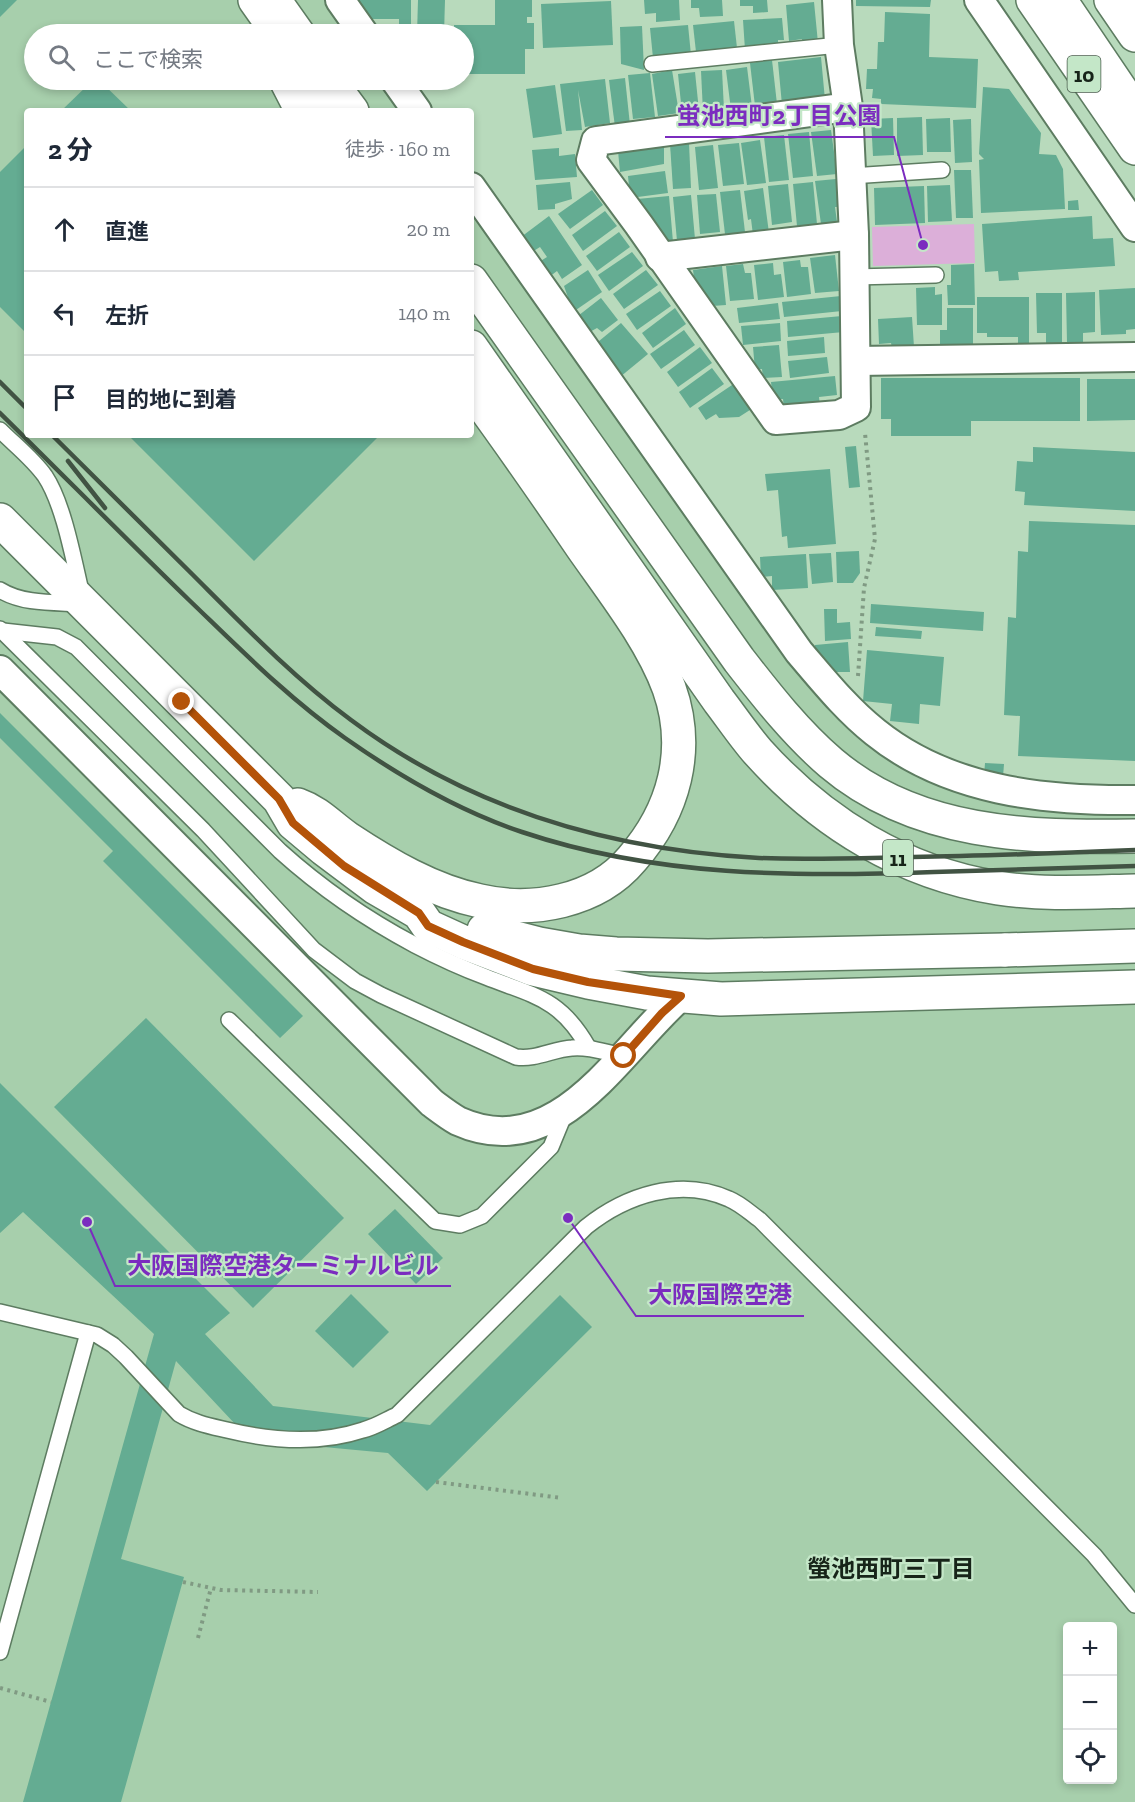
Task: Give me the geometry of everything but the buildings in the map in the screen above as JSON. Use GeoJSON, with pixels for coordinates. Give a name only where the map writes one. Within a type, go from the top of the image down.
{"type":"FeatureCollection","features":[{"type":"Feature","properties":{"kind":"main road"},"geometry":{"type":"LineString","coordinates":[[237,0],[253,24]]}},
{"type":"Feature","properties":{"kind":"main road"},"geometry":{"type":"LineString","coordinates":[[255,0],[272,24]]}},
{"type":"Feature","properties":{"kind":"main road"},"geometry":{"type":"LineString","coordinates":[[274,0],[291,24]]}},
{"type":"Feature","properties":{"kind":"main road","name":"10"},"geometry":{"type":"LineString","coordinates":[[1033,0],[1135,148]]}},
{"type":"Feature","properties":{"kind":"main road"},"geometry":{"type":"LineString","coordinates":[[1049,0],[1128,100]]}},
{"type":"Feature","properties":{"kind":"main road"},"geometry":{"type":"LineString","coordinates":[[1060,0],[1128,100]]}},
{"type":"Feature","properties":{"kind":"main road"},"geometry":{"type":"LineString","coordinates":[[1111,0],[1135,35]]}},
{"type":"Feature","properties":{"kind":"main road"},"geometry":{"type":"LineString","coordinates":[[1132,0],[1135,4]]}},
{"type":"Feature","properties":{"kind":"main road"},"geometry":{"type":"LineString","coordinates":[[291,90],[300,108]]}},
{"type":"Feature","properties":{"kind":"main road"},"geometry":{"type":"LineString","coordinates":[[315,90],[326,108]]}},
{"type":"Feature","properties":{"kind":"main road"},"geometry":{"type":"LineString","coordinates":[[336,90],[350,108]]}},
{"type":"Feature","properties":{"kind":"main road"},"geometry":{"type":"LineString","coordinates":[[474,285],[740,660],[781,712],[831,763],[885,798],[924,814],[963,826],[1050,836],[1135,836]]}},
{"type":"Feature","properties":{"kind":"main road","name":"11"},"geometry":{"type":"LineString","coordinates":[[474,351],[719,701],[756,750],[793,787],[832,820],[886,853],[953,879],[1000,888],[1044,891],[1135,891]]}},
{"type":"Feature","properties":{"kind":"main road"},"geometry":{"type":"LineString","coordinates":[[279,799],[311,809],[374,856],[424,883],[481,902],[522,905],[563,901],[602,884],[627,865],[653,834],[674,783],[677,754],[674,706],[665,680],[654,656],[606,582],[474,393]]}},
{"type":"Feature","properties":{"kind":"main road"},"geometry":{"type":"LineString","coordinates":[[0,520],[279,799],[293,823],[376,888],[419,913],[428,926],[444,934],[533,969],[588,982],[681,996],[721,999],[1135,987]]}},
{"type":"Feature","properties":{"kind":"main road"},"geometry":{"type":"LineString","coordinates":[[419,913],[434,912],[519,940],[599,953],[708,956],[1135,946]]}},
{"type":"Feature","properties":{"kind":"main road"},"geometry":{"type":"LineString","coordinates":[[681,996],[708,981],[927,973],[1005,950]]}},
{"type":"Feature","properties":{"kind":"street"},"geometry":{"type":"LineString","coordinates":[[340,0],[357,24]]}},
{"type":"Feature","properties":{"kind":"street"},"geometry":{"type":"LineString","coordinates":[[837,0],[839,45],[848,107],[854,235],[856,407],[839,414],[776,420],[591,160],[596,141],[848,107]]}},
{"type":"Feature","properties":{"kind":"street"},"geometry":{"type":"LineString","coordinates":[[979,0],[1135,227]]}},
{"type":"Feature","properties":{"kind":"street"},"geometry":{"type":"LineString","coordinates":[[402,90],[415,108]]}},
{"type":"Feature","properties":{"kind":"street"},"geometry":{"type":"LineString","coordinates":[[474,191],[795,646],[835,694],[863,722],[908,754],[963,780],[1047,797],[1135,800]]}},
{"type":"Feature","properties":{"kind":"street"},"geometry":{"type":"LineString","coordinates":[[660,257],[854,235]]}},
{"type":"Feature","properties":{"kind":"street"},"geometry":{"type":"LineString","coordinates":[[856,361],[1135,357]]}},
{"type":"Feature","properties":{"kind":"street"},"geometry":{"type":"LineString","coordinates":[[0,670],[432,1103],[457,1120],[492,1131],[516,1130],[539,1123],[566,1110],[582,1099],[662,1013],[681,996]]}},
{"type":"Feature","properties":{"kind":"lane"},"geometry":{"type":"LineString","coordinates":[[652,64],[839,45]]}},
{"type":"Feature","properties":{"kind":"lane"},"geometry":{"type":"LineString","coordinates":[[851,176],[942,170]]}},
{"type":"Feature","properties":{"kind":"lane"},"geometry":{"type":"LineString","coordinates":[[854,277],[936,275]]}},
{"type":"Feature","properties":{"kind":"lane"},"geometry":{"type":"LineString","coordinates":[[0,430],[37,466],[52,488],[61,513],[84,604],[26,600],[0,590]]}},
{"type":"Feature","properties":{"kind":"lane"},"geometry":{"type":"LineString","coordinates":[[1,630],[57,637],[76,647],[304,873],[352,908],[415,945],[464,968],[547,1000],[572,1023],[588,1047]]}},
{"type":"Feature","properties":{"kind":"lane"},"geometry":{"type":"LineString","coordinates":[[1,630],[203,830],[314,950],[334,966],[381,995],[516,1057],[525,1058],[559,1050],[588,1047],[624,1056]]}},
{"type":"Feature","properties":{"kind":"lane"},"geometry":{"type":"LineString","coordinates":[[229,1020],[435,1221],[460,1225],[482,1216],[551,1147],[566,1110]]}},
{"type":"Feature","properties":{"kind":"lane"},"geometry":{"type":"LineString","coordinates":[[0,1312],[97,1335],[113,1345],[179,1414],[190,1421],[251,1436],[305,1441],[364,1430],[397,1414],[586,1227],[602,1215],[637,1198],[663,1190],[682,1189],[706,1192],[728,1198],[760,1220],[1094,1555],[1135,1605]]}},
{"type":"Feature","properties":{"kind":"lane"},"geometry":{"type":"LineString","coordinates":[[0,1652],[88,1333]]}},
{"type":"Feature","properties":{"kind":"path"},"geometry":{"type":"LineString","coordinates":[[856,407],[864,424],[875,539],[864,588],[858,681]]}},
{"type":"Feature","properties":{"kind":"path"},"geometry":{"type":"LineString","coordinates":[[436,1482],[562,1498]]}},
{"type":"Feature","properties":{"kind":"path"},"geometry":{"type":"LineString","coordinates":[[183,1582],[221,1590],[318,1592]]}},
{"type":"Feature","properties":{"kind":"path"},"geometry":{"type":"LineString","coordinates":[[198,1638],[211,1588]]}},
{"type":"Feature","properties":{"kind":"path"},"geometry":{"type":"LineString","coordinates":[[0,1688],[51,1702]]}},
{"type":"Feature","properties":{"kind":"shaded area"},"geometry":{"type":"Polygon","coordinates":[[[0,0],[329,0],[347,24],[24,24],[24,90],[392,90],[406,108],[24,108],[24,438],[474,438],[474,205],[884,750],[1135,808],[1135,1802],[0,1802],[0,0]]]}},
{"type":"Feature","properties":{"kind":"shaded area"},"geometry":{"type":"Polygon","coordinates":[[[974,224],[975,263],[873,266],[872,227],[974,224]]]}},
{"type":"Feature","properties":{"kind":"railway"},"geometry":{"type":"LineString","coordinates":[[0,382],[24,406]]}},
{"type":"Feature","properties":{"kind":"railway"},"geometry":{"type":"LineString","coordinates":[[0,413],[24,437]]}},
{"type":"Feature","properties":{"kind":"railway"},"geometry":{"type":"LineString","coordinates":[[25,438],[226,636],[324,723],[408,779],[475,814],[522,832],[572,847],[623,858],[726,871],[882,874],[1135,866]]}},
{"type":"Feature","properties":{"kind":"railway"},"geometry":{"type":"LineString","coordinates":[[55,438],[249,631],[330,703],[397,751],[444,778],[494,801],[544,819],[650,846],[759,858],[941,857],[1135,850]]}},
{"type":"Feature","properties":{"kind":"railway"},"geometry":{"type":"LineString","coordinates":[[68,461],[105,508]]}},
{"type":"Feature","properties":{"kind":"place","name":"蛍池西町2丁目公園"},"geometry":{"type":"Point","coordinates":[923,245]}},
{"type":"Feature","properties":{"kind":"place","name":"大阪国際空港"},"geometry":{"type":"Point","coordinates":[568,1218]}},
{"type":"Feature","properties":{"kind":"place","name":"大阪国際空港ターミナルビル"},"geometry":{"type":"Point","coordinates":[87,1222]}},
{"type":"Feature","properties":{"kind":"district","name":"螢池西町三丁目"},"geometry":{"type":"Point","coordinates":[891,1568]}},
{"type":"Feature","properties":{"kind":"route"},"geometry":{"type":"LineString","coordinates":[[182,702],[279,799],[293,823],[344,866],[419,913],[428,926],[533,969],[647,993],[681,996],[662,1013],[624,1056]]}}]}
